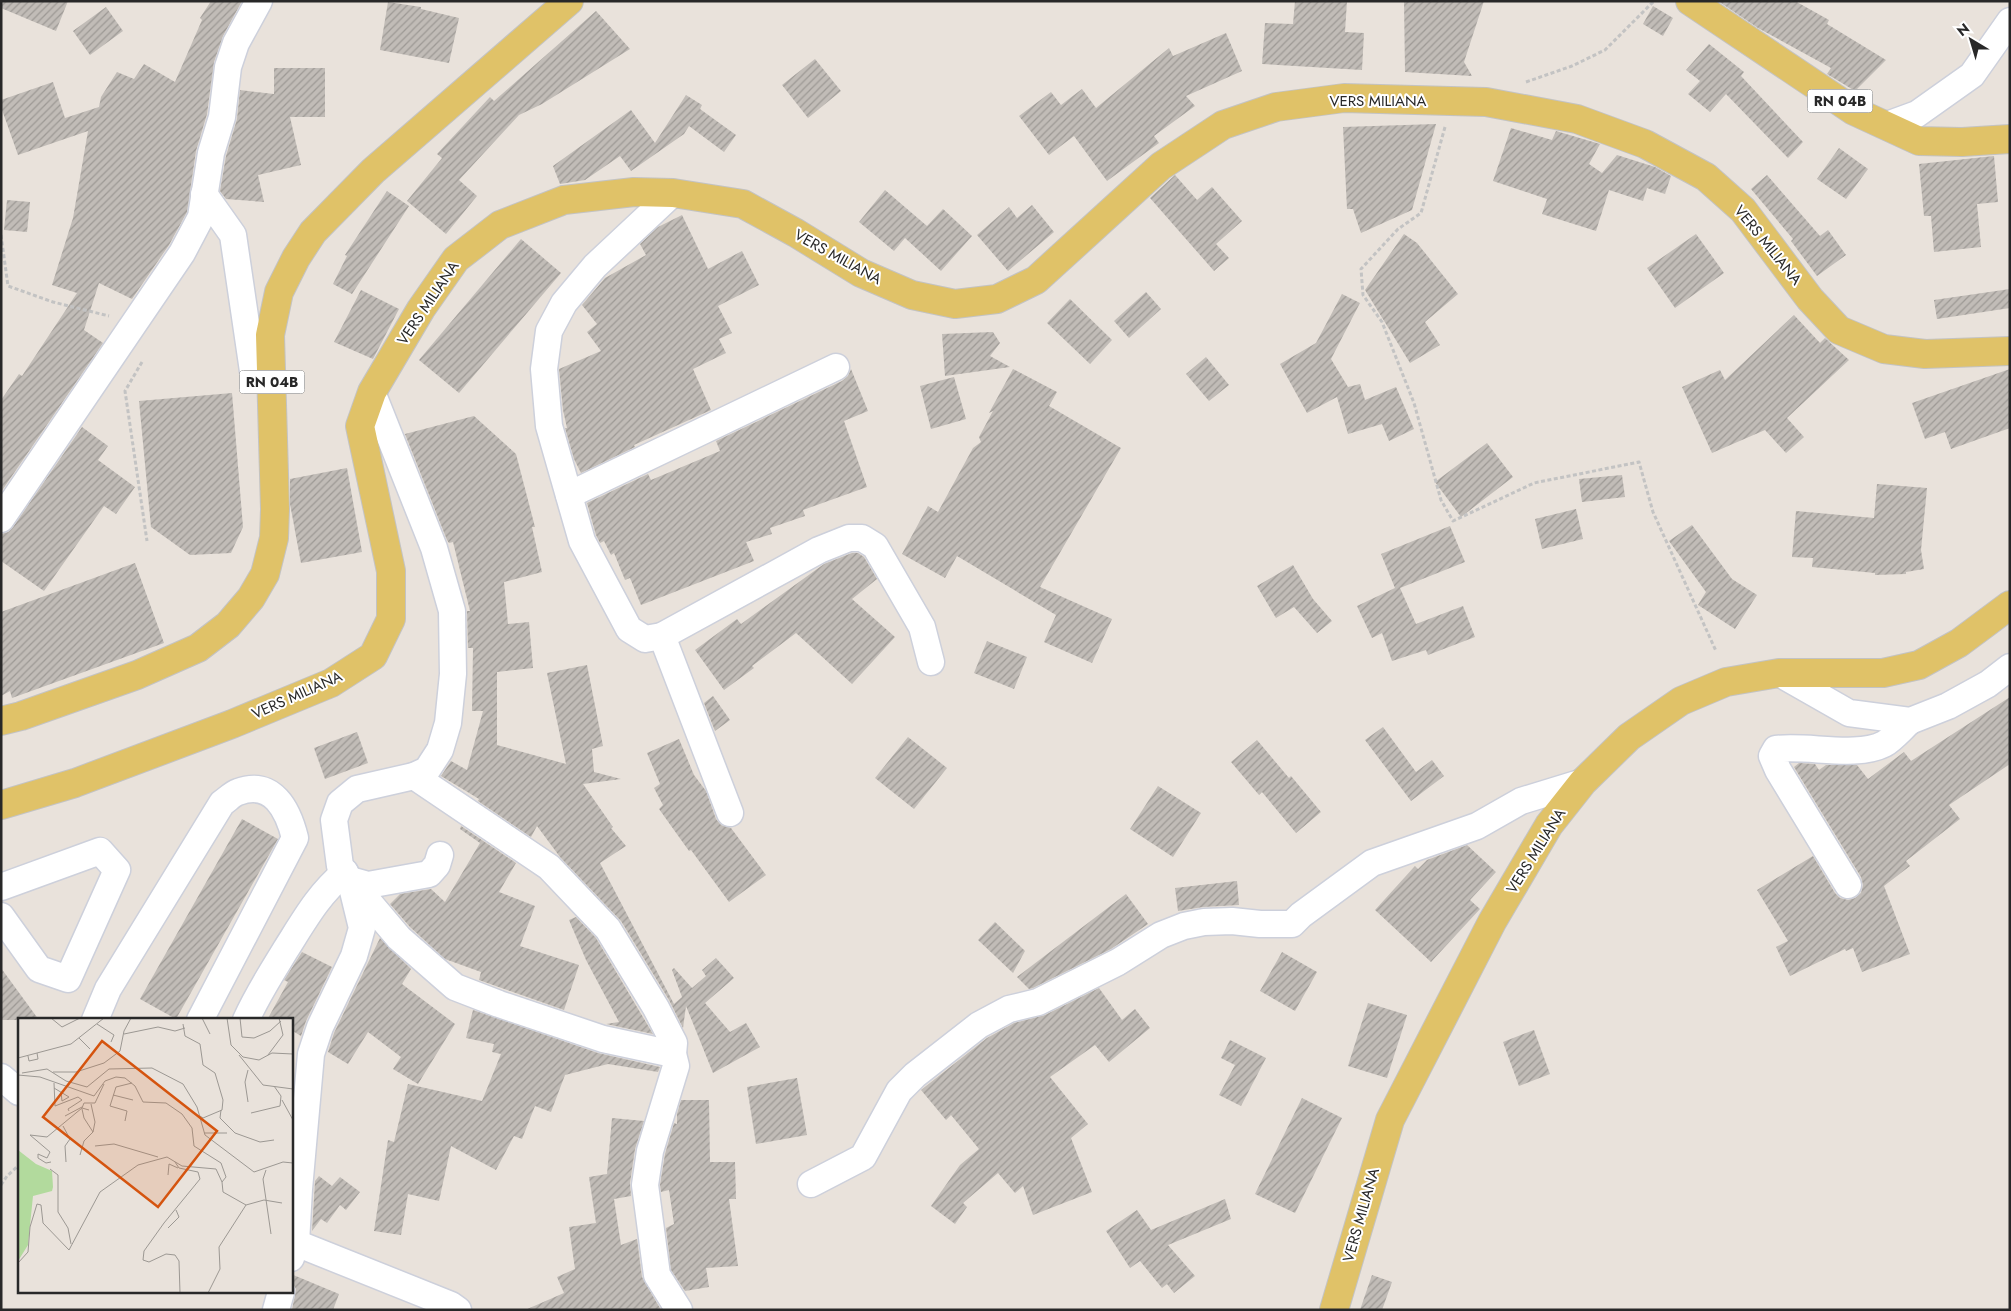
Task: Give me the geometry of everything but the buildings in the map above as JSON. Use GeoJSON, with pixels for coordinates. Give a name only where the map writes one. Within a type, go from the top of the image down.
{"type":"FeatureCollection","features":[{"type":"Feature","properties":{"kind":"main road","name":"RN 04B"},"geometry":{"type":"LineString","coordinates":[[1,720],[21,716],[137,675],[198,648],[228,625],[251,598],[265,574],[274,538],[275,509],[270,334],[279,292],[296,258],[313,232],[373,171],[568,1]]}},
{"type":"Feature","properties":{"kind":"main road","name":"RN 04B"},"geometry":{"type":"LineString","coordinates":[[1690,1],[1854,111],[1919,141],[2010,140]]}},
{"type":"Feature","properties":{"kind":"main road","name":"VERS MILIANA"},"geometry":{"type":"LineString","coordinates":[[1,805],[75,783],[232,724],[331,683],[373,656],[391,619],[391,571],[360,426],[372,392],[421,309],[456,259],[500,225],[564,200],[634,192],[673,193],[743,204],[796,233],[861,273],[912,295],[955,304],[997,299],[1036,280],[1161,166],[1223,125],[1276,107],[1344,98],[1486,102],[1577,119],[1645,144],[1706,177],[1743,210],[1810,299],[1838,330],[1884,349],[1925,354],[2010,350]]}},
{"type":"Feature","properties":{"kind":"main road","name":"VERS MILIANA"},"geometry":{"type":"LineString","coordinates":[[1334,1310],[1390,1120],[1492,922],[1549,825],[1584,782],[1629,737],[1681,701],[1726,682],[1779,673],[1883,673],[1919,666],[1959,643],[2010,605]]}},
{"type":"Feature","properties":{"kind":"street"},"geometry":{"type":"LineString","coordinates":[[1,520],[182,252],[201,217],[210,153],[222,117],[228,67],[236,43],[259,1]]}},
{"type":"Feature","properties":{"kind":"street"},"geometry":{"type":"LineString","coordinates":[[1887,125],[1917,114],[1972,75],[2010,21]]}},
{"type":"Feature","properties":{"kind":"street"},"geometry":{"type":"LineString","coordinates":[[673,193],[595,266],[564,303],[549,331],[544,369],[549,426],[582,541],[629,629],[645,639],[662,636],[818,550],[849,538],[862,538],[875,546],[922,627],[931,662]]}},
{"type":"Feature","properties":{"kind":"street"},"geometry":{"type":"LineString","coordinates":[[204,194],[233,235],[253,371],[272,382]]}},
{"type":"Feature","properties":{"kind":"street"},"geometry":{"type":"LineString","coordinates":[[569,495],[836,367]]}},
{"type":"Feature","properties":{"kind":"street"},"geometry":{"type":"LineString","coordinates":[[372,392],[434,548],[452,611],[453,674],[448,722],[440,750],[427,770],[414,776],[357,788],[340,803],[334,820],[340,866],[399,938],[455,987],[498,1004],[603,1039],[673,1054]]}},
{"type":"Feature","properties":{"kind":"street"},"geometry":{"type":"LineString","coordinates":[[662,636],[730,813]]}},
{"type":"Feature","properties":{"kind":"street"},"geometry":{"type":"LineString","coordinates":[[1848,885],[1778,770],[1772,756],[1776,749],[1791,747],[1865,750],[1885,743],[1910,720],[1948,706],[1988,684],[2010,667]]}},
{"type":"Feature","properties":{"kind":"street"},"geometry":{"type":"LineString","coordinates":[[1779,673],[1848,713],[1910,720]]}},
{"type":"Feature","properties":{"kind":"street"},"geometry":{"type":"LineString","coordinates":[[414,776],[550,867],[608,929],[656,1008],[674,1043],[673,1054],[676,1066],[650,1151],[644,1185],[657,1275],[679,1310]]}},
{"type":"Feature","properties":{"kind":"street"},"geometry":{"type":"LineString","coordinates":[[811,1184],[863,1157],[900,1092],[915,1075],[979,1025],[1009,1009],[1038,1002],[1118,962],[1161,935],[1184,926],[1204,922],[1232,921],[1260,924],[1292,924],[1372,863],[1477,826],[1521,801],[1584,782]]}},
{"type":"Feature","properties":{"kind":"street"},"geometry":{"type":"LineString","coordinates":[[96,1018],[108,989],[222,803],[237,792],[257,789],[277,798],[290,818],[295,838],[201,1018]]}},
{"type":"Feature","properties":{"kind":"street"},"geometry":{"type":"LineString","coordinates":[[1,887],[100,851],[117,870],[68,979],[39,969],[1,916]]}},
{"type":"Feature","properties":{"kind":"street"},"geometry":{"type":"LineString","coordinates":[[347,876],[368,885],[429,874],[437,865],[440,855]]}},
{"type":"Feature","properties":{"kind":"street"},"geometry":{"type":"LineString","coordinates":[[247,1018],[257,996],[314,904],[326,888],[347,876]]}},
{"type":"Feature","properties":{"kind":"street"},"geometry":{"type":"LineString","coordinates":[[347,876],[362,928],[354,956],[320,1027],[311,1054],[294,1250],[451,1305],[458,1310]]}},
{"type":"Feature","properties":{"kind":"street"},"geometry":{"type":"LineString","coordinates":[[1,1077],[18,1091]]}},
{"type":"Feature","properties":{"kind":"street"},"geometry":{"type":"LineString","coordinates":[[276,1310],[280,1294]]}},
{"type":"Feature","properties":{"kind":"path"},"geometry":{"type":"LineString","coordinates":[[1520,84],[1572,66],[1604,50],[1654,1]]}},
{"type":"Feature","properties":{"kind":"path"},"geometry":{"type":"LineString","coordinates":[[1447,119],[1421,213],[1398,229],[1361,269],[1362,295],[1382,322],[1414,403],[1441,500],[1453,521],[1534,483],[1639,462],[1653,512],[1716,651]]}},
{"type":"Feature","properties":{"kind":"path"},"geometry":{"type":"LineString","coordinates":[[1,235],[8,286],[53,302],[135,323]]}},
{"type":"Feature","properties":{"kind":"path"},"geometry":{"type":"LineString","coordinates":[[144,358],[125,392],[147,541]]}},
{"type":"Feature","properties":{"kind":"path"},"geometry":{"type":"LineString","coordinates":[[1,1185],[7,1176],[18,1166]]}}]}
